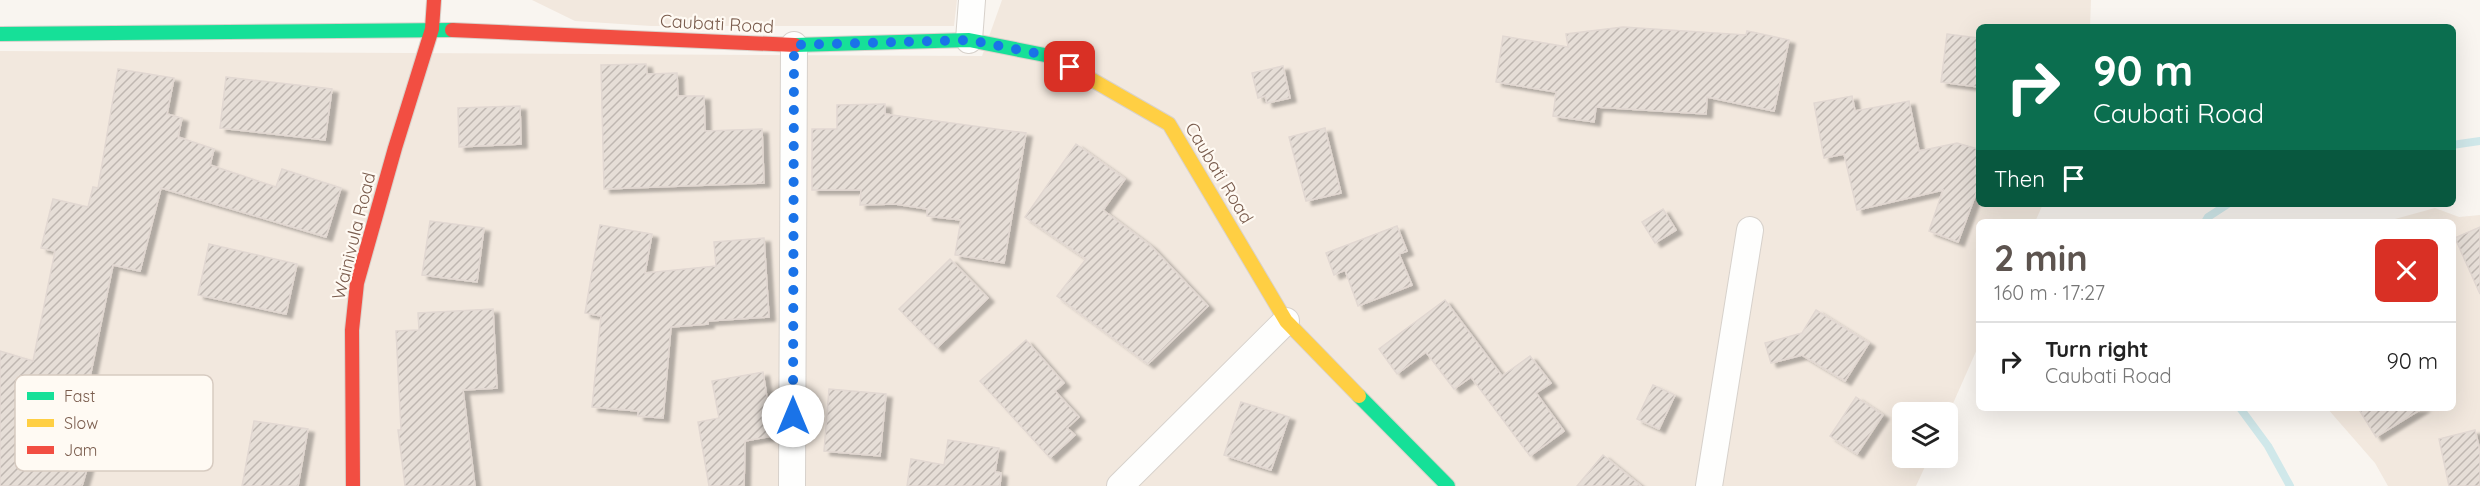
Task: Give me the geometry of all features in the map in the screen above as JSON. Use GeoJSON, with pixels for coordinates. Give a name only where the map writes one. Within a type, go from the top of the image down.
{"type":"FeatureCollection","features":[{"type":"Feature","properties":{"kind":"street","name":"Wainivula Road"},"geometry":{"type":"LineString","coordinates":[[353,486],[352,330],[357,283],[394,148],[432,29],[434,0]]}},
{"type":"Feature","properties":{"kind":"street"},"geometry":{"type":"LineString","coordinates":[[969,40],[972,0]]}},
{"type":"Feature","properties":{"kind":"street","name":"Caubati Road"},"geometry":{"type":"LineString","coordinates":[[0,34],[432,29],[794,45],[969,40],[1050,56],[1169,124],[1286,321],[1448,486]]}},
{"type":"Feature","properties":{"kind":"street"},"geometry":{"type":"LineString","coordinates":[[792,486],[794,45]]}},
{"type":"Feature","properties":{"kind":"street"},"geometry":{"type":"LineString","coordinates":[[1709,486],[1750,230]]}},
{"type":"Feature","properties":{"kind":"street"},"geometry":{"type":"LineString","coordinates":[[1120,486],[1286,321]]}},
{"type":"Feature","properties":{"kind":"shaded area"},"geometry":{"type":"Polygon","coordinates":[[[532,0],[957,0],[954,26],[651,26],[575,21],[532,0]]]}},
{"type":"Feature","properties":{"kind":"shaded area"},"geometry":{"type":"Polygon","coordinates":[[[1002,0],[2091,0],[2090,24],[1976,24],[1976,207],[2042,207],[2036,219],[1976,219],[1976,352],[1954,402],[1892,402],[1892,468],[1924,468],[1916,486],[0,486],[0,51],[982,56],[1002,0]]]}},
{"type":"Feature","properties":{"kind":"shaded area"},"geometry":{"type":"Polygon","coordinates":[[[2435,208],[2459,217],[2480,215],[2480,486],[2388,486],[2375,463],[2330,411],[2456,411],[2456,219],[2395,219],[2435,208]]]}},
{"type":"Feature","properties":{"kind":"building"},"geometry":{"type":"Polygon","coordinates":[[[1623,27],[1746,35],[1747,31],[1789,40],[1774,111],[1707,97],[1706,114],[1596,107],[1594,122],[1553,116],[1556,92],[1496,82],[1503,36],[1568,47],[1566,34],[1623,27]]]}},
{"type":"Feature","properties":{"kind":"building"},"geometry":{"type":"Polygon","coordinates":[[[1947,34],[1976,38],[1976,87],[1941,82],[1947,34]]]}},
{"type":"Feature","properties":{"kind":"building"},"geometry":{"type":"Polygon","coordinates":[[[646,64],[647,74],[677,73],[678,96],[704,96],[705,131],[762,129],[764,183],[604,189],[601,65],[646,64]]]}},
{"type":"Feature","properties":{"kind":"building"},"geometry":{"type":"Polygon","coordinates":[[[1283,66],[1290,98],[1267,103],[1265,96],[1258,98],[1252,73],[1283,66]]]}},
{"type":"Feature","properties":{"kind":"building"},"geometry":{"type":"Polygon","coordinates":[[[118,69],[174,78],[167,114],[182,118],[178,137],[214,149],[210,165],[276,187],[282,169],[341,188],[326,237],[161,188],[140,271],[113,265],[90,375],[15,375],[15,471],[86,471],[82,486],[0,486],[0,351],[33,361],[55,251],[41,248],[53,199],[88,207],[93,187],[98,188],[118,69]]]}},
{"type":"Feature","properties":{"kind":"building"},"geometry":{"type":"Polygon","coordinates":[[[226,77],[332,89],[325,140],[220,128],[226,77]]]}},
{"type":"Feature","properties":{"kind":"building"},"geometry":{"type":"Polygon","coordinates":[[[1852,96],[1855,111],[1909,101],[1919,151],[1957,143],[1976,148],[1976,193],[1958,242],[1929,231],[1943,190],[1857,210],[1844,154],[1824,158],[1814,103],[1852,96]]]}},
{"type":"Feature","properties":{"kind":"building"},"geometry":{"type":"Polygon","coordinates":[[[885,104],[885,114],[1026,133],[1004,263],[955,255],[961,220],[927,216],[927,209],[895,204],[860,205],[861,190],[812,190],[812,129],[837,129],[837,105],[885,104]]]}},
{"type":"Feature","properties":{"kind":"building"},"geometry":{"type":"Polygon","coordinates":[[[520,106],[521,144],[459,147],[458,108],[520,106]]]}},
{"type":"Feature","properties":{"kind":"building"},"geometry":{"type":"Polygon","coordinates":[[[1325,128],[1341,193],[1306,201],[1289,137],[1325,128]]]}},
{"type":"Feature","properties":{"kind":"building"},"geometry":{"type":"Polygon","coordinates":[[[1076,144],[1125,179],[1103,210],[1151,246],[1208,306],[1148,364],[1057,296],[1086,259],[1025,217],[1076,144]]]}},
{"type":"Feature","properties":{"kind":"building"},"geometry":{"type":"Polygon","coordinates":[[[1663,209],[1676,230],[1655,243],[1642,222],[1663,209]]]}},
{"type":"Feature","properties":{"kind":"building"},"geometry":{"type":"Polygon","coordinates":[[[430,221],[484,228],[477,282],[422,275],[430,221]]]}},
{"type":"Feature","properties":{"kind":"building"},"geometry":{"type":"Polygon","coordinates":[[[600,225],[652,234],[645,273],[716,266],[714,242],[764,238],[769,317],[708,321],[708,324],[671,327],[663,418],[638,416],[638,411],[592,407],[601,316],[585,313],[600,225]]]}},
{"type":"Feature","properties":{"kind":"building"},"geometry":{"type":"Polygon","coordinates":[[[1397,226],[1407,251],[1399,254],[1412,285],[1358,306],[1345,270],[1334,275],[1326,253],[1397,226]]]}},
{"type":"Feature","properties":{"kind":"building"},"geometry":{"type":"Polygon","coordinates":[[[2480,227],[2480,294],[2456,240],[2456,238],[2480,227]]]}},
{"type":"Feature","properties":{"kind":"building"},"geometry":{"type":"Polygon","coordinates":[[[209,244],[297,264],[286,314],[198,295],[209,244]]]}},
{"type":"Feature","properties":{"kind":"building"},"geometry":{"type":"Polygon","coordinates":[[[950,259],[988,298],[937,348],[899,309],[950,259]]]}},
{"type":"Feature","properties":{"kind":"building"},"geometry":{"type":"Polygon","coordinates":[[[1445,300],[1502,376],[1530,356],[1551,383],[1536,393],[1564,431],[1530,456],[1471,377],[1454,389],[1426,352],[1397,374],[1379,349],[1445,300]]]}},
{"type":"Feature","properties":{"kind":"building"},"geometry":{"type":"Polygon","coordinates":[[[493,309],[497,388],[463,390],[475,486],[405,486],[398,430],[401,430],[396,331],[419,330],[418,313],[493,309]]]}},
{"type":"Feature","properties":{"kind":"building"},"geometry":{"type":"Polygon","coordinates":[[[1816,310],[1869,343],[1845,381],[1802,355],[1771,363],[1765,343],[1802,333],[1816,310]]]}},
{"type":"Feature","properties":{"kind":"building"},"geometry":{"type":"Polygon","coordinates":[[[1026,340],[1064,383],[1055,391],[1079,417],[1067,428],[1075,435],[1050,458],[980,381],[1026,340]]]}},
{"type":"Feature","properties":{"kind":"building"},"geometry":{"type":"Polygon","coordinates":[[[763,372],[773,436],[745,441],[744,486],[709,486],[698,422],[719,418],[712,381],[763,372]]]}},
{"type":"Feature","properties":{"kind":"building"},"geometry":{"type":"Polygon","coordinates":[[[1653,385],[1675,395],[1659,429],[1637,419],[1653,385]]]}},
{"type":"Feature","properties":{"kind":"building"},"geometry":{"type":"Polygon","coordinates":[[[829,389],[886,394],[880,456],[824,451],[829,389]]]}},
{"type":"Feature","properties":{"kind":"building"},"geometry":{"type":"Polygon","coordinates":[[[1856,397],[1883,415],[1857,454],[1830,436],[1856,397]]]}},
{"type":"Feature","properties":{"kind":"building"},"geometry":{"type":"Polygon","coordinates":[[[1241,402],[1289,417],[1271,470],[1224,455],[1241,402]]]}},
{"type":"Feature","properties":{"kind":"building"},"geometry":{"type":"Polygon","coordinates":[[[2360,411],[2418,411],[2376,437],[2360,411]]]}},
{"type":"Feature","properties":{"kind":"building"},"geometry":{"type":"Polygon","coordinates":[[[254,421],[308,429],[298,486],[242,486],[254,421]]]}},
{"type":"Feature","properties":{"kind":"building"},"geometry":{"type":"Polygon","coordinates":[[[2475,430],[2480,451],[2480,486],[2449,486],[2439,439],[2475,430]]]}},
{"type":"Feature","properties":{"kind":"building"},"geometry":{"type":"Polygon","coordinates":[[[948,440],[999,448],[995,472],[1001,473],[1000,486],[907,486],[911,459],[944,465],[948,440]]]}},
{"type":"Feature","properties":{"kind":"building"},"geometry":{"type":"Polygon","coordinates":[[[1603,455],[1641,486],[1577,486],[1603,455]]]}},
{"type":"Feature","properties":{"kind":"waterway"},"geometry":{"type":"LineString","coordinates":[[2456,144],[2480,141]]}},
{"type":"Feature","properties":{"kind":"waterway"},"geometry":{"type":"LineString","coordinates":[[2207,219],[2223,207]]}},
{"type":"Feature","properties":{"kind":"waterway"},"geometry":{"type":"LineString","coordinates":[[2242,411],[2268,446],[2290,486]]}},
{"type":"Feature","properties":{"kind":"traffic: fast"},"geometry":{"type":"LineString","coordinates":[[0,34],[452,30]]}},
{"type":"Feature","properties":{"kind":"traffic: fast"},"geometry":{"type":"LineString","coordinates":[[795,45],[969,40],[1050,56],[1075,70]]}},
{"type":"Feature","properties":{"kind":"traffic: fast"},"geometry":{"type":"LineString","coordinates":[[1359,396],[1448,486]]}},
{"type":"Feature","properties":{"kind":"traffic: slow"},"geometry":{"type":"LineString","coordinates":[[1075,70],[1169,124],[1286,321],[1359,396]]}},
{"type":"Feature","properties":{"kind":"traffic: jam"},"geometry":{"type":"LineString","coordinates":[[353,486],[352,330],[357,283],[432,29],[434,0]]}},
{"type":"Feature","properties":{"kind":"traffic: jam"},"geometry":{"type":"LineString","coordinates":[[452,30],[795,45]]}},
{"type":"Feature","properties":{"kind":"route"},"geometry":{"type":"LineString","coordinates":[[793,416],[794,45],[969,40],[1050,56],[1070,67]]}}]}
